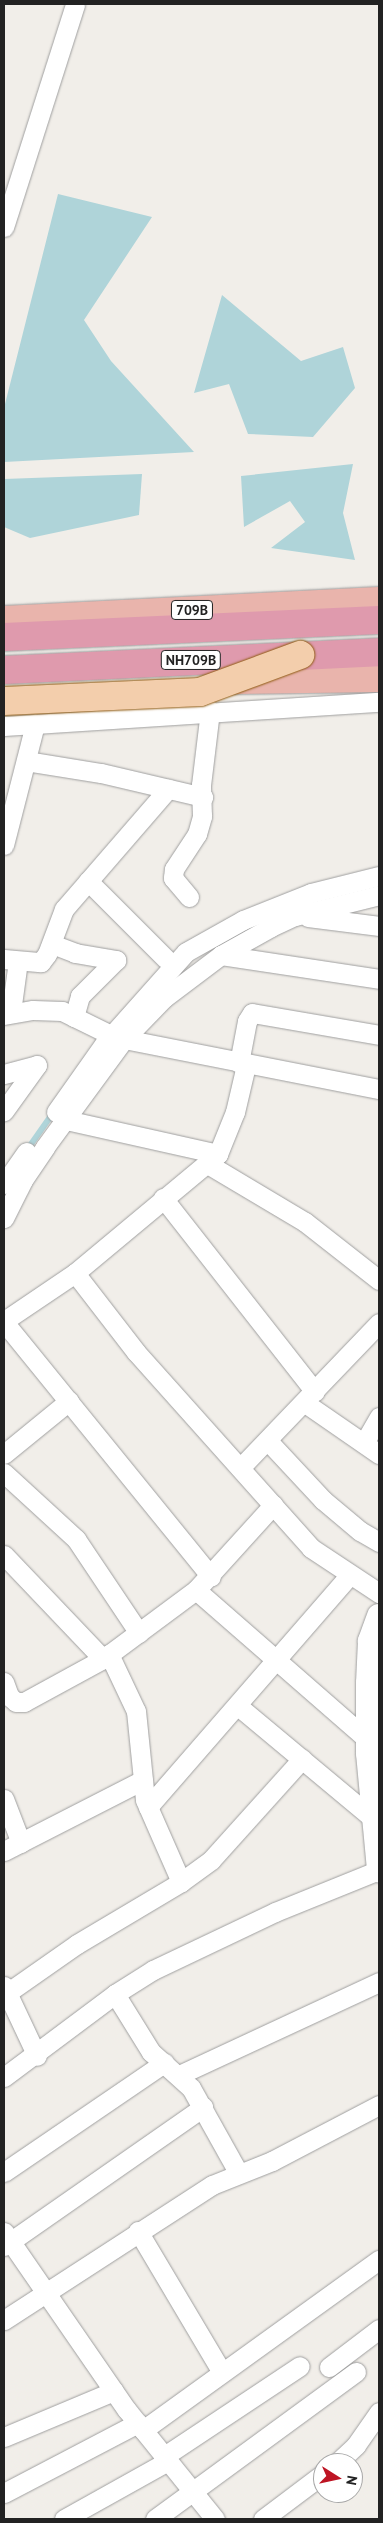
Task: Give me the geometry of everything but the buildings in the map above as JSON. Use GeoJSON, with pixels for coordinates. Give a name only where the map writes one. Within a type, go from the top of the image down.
{"type":"FeatureCollection","features":[{"type":"Feature","properties":{"kind":"highway","name":"709B"},"geometry":{"type":"LineString","coordinates":[[4,620],[379,600]]}},
{"type":"Feature","properties":{"kind":"highway","name":"NH709B"},"geometry":{"type":"LineString","coordinates":[[4,637],[379,620]]}},
{"type":"Feature","properties":{"kind":"highway","name":"NH709B"},"geometry":{"type":"LineString","coordinates":[[4,670],[379,652]]}},
{"type":"Feature","properties":{"kind":"highway"},"geometry":{"type":"LineString","coordinates":[[4,689],[379,678]]}},
{"type":"Feature","properties":{"kind":"main road"},"geometry":{"type":"LineString","coordinates":[[4,701],[200,692],[300,655]]}},
{"type":"Feature","properties":{"kind":"street"},"geometry":{"type":"LineString","coordinates":[[4,227],[75,4]]}},
{"type":"Feature","properties":{"kind":"street"},"geometry":{"type":"LineString","coordinates":[[4,726],[379,702]]}},
{"type":"Feature","properties":{"kind":"street"},"geometry":{"type":"LineString","coordinates":[[189,897],[173,878],[174,869],[197,834],[210,712]]}},
{"type":"Feature","properties":{"kind":"street"},"geometry":{"type":"LineString","coordinates":[[4,845],[35,724]]}},
{"type":"Feature","properties":{"kind":"street"},"geometry":{"type":"LineString","coordinates":[[26,761],[101,773],[202,798]]}},
{"type":"Feature","properties":{"kind":"street"},"geometry":{"type":"LineString","coordinates":[[168,789],[88,882],[57,922],[52,944],[40,962],[11,960],[8,1013],[62,1011],[116,1036],[243,1064],[379,1089]]}},
{"type":"Feature","properties":{"kind":"street"},"geometry":{"type":"LineString","coordinates":[[6,1207],[66,1120],[116,1036],[221,955],[293,908],[379,876]]}},
{"type":"Feature","properties":{"kind":"street"},"geometry":{"type":"LineString","coordinates":[[88,882],[166,959]]}},
{"type":"Feature","properties":{"kind":"street"},"geometry":{"type":"LineString","coordinates":[[4,1184],[141,1002],[186,952],[243,920],[293,908],[379,895]]}},
{"type":"Feature","properties":{"kind":"street"},"geometry":{"type":"LineString","coordinates":[[293,908],[379,926]]}},
{"type":"Feature","properties":{"kind":"street"},"geometry":{"type":"LineString","coordinates":[[52,944],[75,953],[116,960],[80,996],[74,1017]]}},
{"type":"Feature","properties":{"kind":"street"},"geometry":{"type":"LineString","coordinates":[[221,955],[379,979]]}},
{"type":"Feature","properties":{"kind":"street"},"geometry":{"type":"LineString","coordinates":[[211,1577],[4,1322],[75,1272],[212,1158],[235,1112],[243,1064],[247,1021],[252,1013],[379,1035]]}},
{"type":"Feature","properties":{"kind":"street"},"geometry":{"type":"LineString","coordinates":[[4,1074],[37,1065],[4,1111]]}},
{"type":"Feature","properties":{"kind":"street"},"geometry":{"type":"LineString","coordinates":[[66,1120],[212,1158],[378,1274]]}},
{"type":"Feature","properties":{"kind":"street"},"geometry":{"type":"LineString","coordinates":[[163,1198],[310,1398],[379,1454]]}},
{"type":"Feature","properties":{"kind":"street"},"geometry":{"type":"LineString","coordinates":[[75,1272],[136,1352],[311,1548],[350,1576],[379,1593]]}},
{"type":"Feature","properties":{"kind":"street"},"geometry":{"type":"LineString","coordinates":[[240,1468],[310,1398],[379,1323]]}},
{"type":"Feature","properties":{"kind":"street"},"geometry":{"type":"LineString","coordinates":[[4,1454],[69,1401]]}},
{"type":"Feature","properties":{"kind":"street"},"geometry":{"type":"LineString","coordinates":[[364,1443],[379,1417]]}},
{"type":"Feature","properties":{"kind":"street"},"geometry":{"type":"LineString","coordinates":[[268,1441],[324,1500],[360,1531],[379,1542]]}},
{"type":"Feature","properties":{"kind":"street"},"geometry":{"type":"LineString","coordinates":[[4,1473],[76,1539],[94,1562],[139,1633]]}},
{"type":"Feature","properties":{"kind":"street"},"geometry":{"type":"LineString","coordinates":[[4,1682],[9,1696],[16,1702],[24,1702],[106,1657],[211,1577],[273,1505]]}},
{"type":"Feature","properties":{"kind":"street"},"geometry":{"type":"LineString","coordinates":[[4,1555],[106,1657],[136,1711],[143,1780],[148,1807],[181,1882]]}},
{"type":"Feature","properties":{"kind":"street"},"geometry":{"type":"LineString","coordinates":[[148,1807],[350,1576]]}},
{"type":"Feature","properties":{"kind":"street"},"geometry":{"type":"LineString","coordinates":[[196,1590],[368,1740]]}},
{"type":"Feature","properties":{"kind":"street"},"geometry":{"type":"LineString","coordinates":[[4,2077],[36,2056],[114,1994],[214,1940],[379,1870],[368,1740],[374,1699],[370,1641],[379,1616]]}},
{"type":"Feature","properties":{"kind":"street"},"geometry":{"type":"LineString","coordinates":[[238,1706],[374,1820]]}},
{"type":"Feature","properties":{"kind":"street"},"geometry":{"type":"LineString","coordinates":[[36,2056],[5,1990],[181,1882],[211,1860],[236,1835],[302,1759]]}},
{"type":"Feature","properties":{"kind":"street"},"geometry":{"type":"LineString","coordinates":[[4,1851],[22,1844],[143,1780]]}},
{"type":"Feature","properties":{"kind":"street"},"geometry":{"type":"LineString","coordinates":[[4,1799],[22,1844]]}},
{"type":"Feature","properties":{"kind":"street"},"geometry":{"type":"LineString","coordinates":[[179,2075],[379,1982]]}},
{"type":"Feature","properties":{"kind":"street"},"geometry":{"type":"LineString","coordinates":[[114,1994],[140,2036],[164,2063],[191,2088],[238,2172]]}},
{"type":"Feature","properties":{"kind":"street"},"geometry":{"type":"LineString","coordinates":[[4,2172],[164,2063]]}},
{"type":"Feature","properties":{"kind":"street"},"geometry":{"type":"LineString","coordinates":[[4,2320],[45,2291],[212,2185],[238,2172],[272,2161],[379,2105]]}},
{"type":"Feature","properties":{"kind":"street"},"geometry":{"type":"LineString","coordinates":[[203,2107],[6,2240],[45,2291],[164,2460],[215,2519]]}},
{"type":"Feature","properties":{"kind":"street"},"geometry":{"type":"LineString","coordinates":[[138,2231],[221,2371]]}},
{"type":"Feature","properties":{"kind":"street"},"geometry":{"type":"LineString","coordinates":[[4,2493],[140,2426],[379,2260]]}},
{"type":"Feature","properties":{"kind":"street"},"geometry":{"type":"LineString","coordinates":[[329,2367],[379,2329]]}},
{"type":"Feature","properties":{"kind":"street"},"geometry":{"type":"LineString","coordinates":[[64,2519],[164,2460],[300,2366]]}},
{"type":"Feature","properties":{"kind":"street"},"geometry":{"type":"LineString","coordinates":[[155,2519],[193,2494],[356,2372]]}},
{"type":"Feature","properties":{"kind":"street"},"geometry":{"type":"LineString","coordinates":[[4,2437],[114,2391]]}},
{"type":"Feature","properties":{"kind":"street"},"geometry":{"type":"LineString","coordinates":[[348,2453],[356,2445],[379,2412]]}},
{"type":"Feature","properties":{"kind":"street"},"geometry":{"type":"LineString","coordinates":[[263,2519],[313,2482]]}},
{"type":"Feature","properties":{"kind":"water"},"geometry":{"type":"Polygon","coordinates":[[[58,194],[152,217],[84,320],[111,361],[194,452],[4,462],[4,408],[58,194]]]}},
{"type":"Feature","properties":{"kind":"water"},"geometry":{"type":"Polygon","coordinates":[[[222,295],[301,361],[343,347],[355,388],[313,437],[248,434],[229,384],[194,393],[222,295]]]}},
{"type":"Feature","properties":{"kind":"water"},"geometry":{"type":"Polygon","coordinates":[[[353,464],[343,513],[355,560],[271,548],[305,522],[290,501],[244,527],[241,476],[353,464]]]}},
{"type":"Feature","properties":{"kind":"water"},"geometry":{"type":"Polygon","coordinates":[[[142,474],[139,515],[30,538],[4,527],[4,479],[142,474]]]}},
{"type":"Feature","properties":{"kind":"waterway"},"geometry":{"type":"LineString","coordinates":[[27,1150],[53,1113]]}}]}
